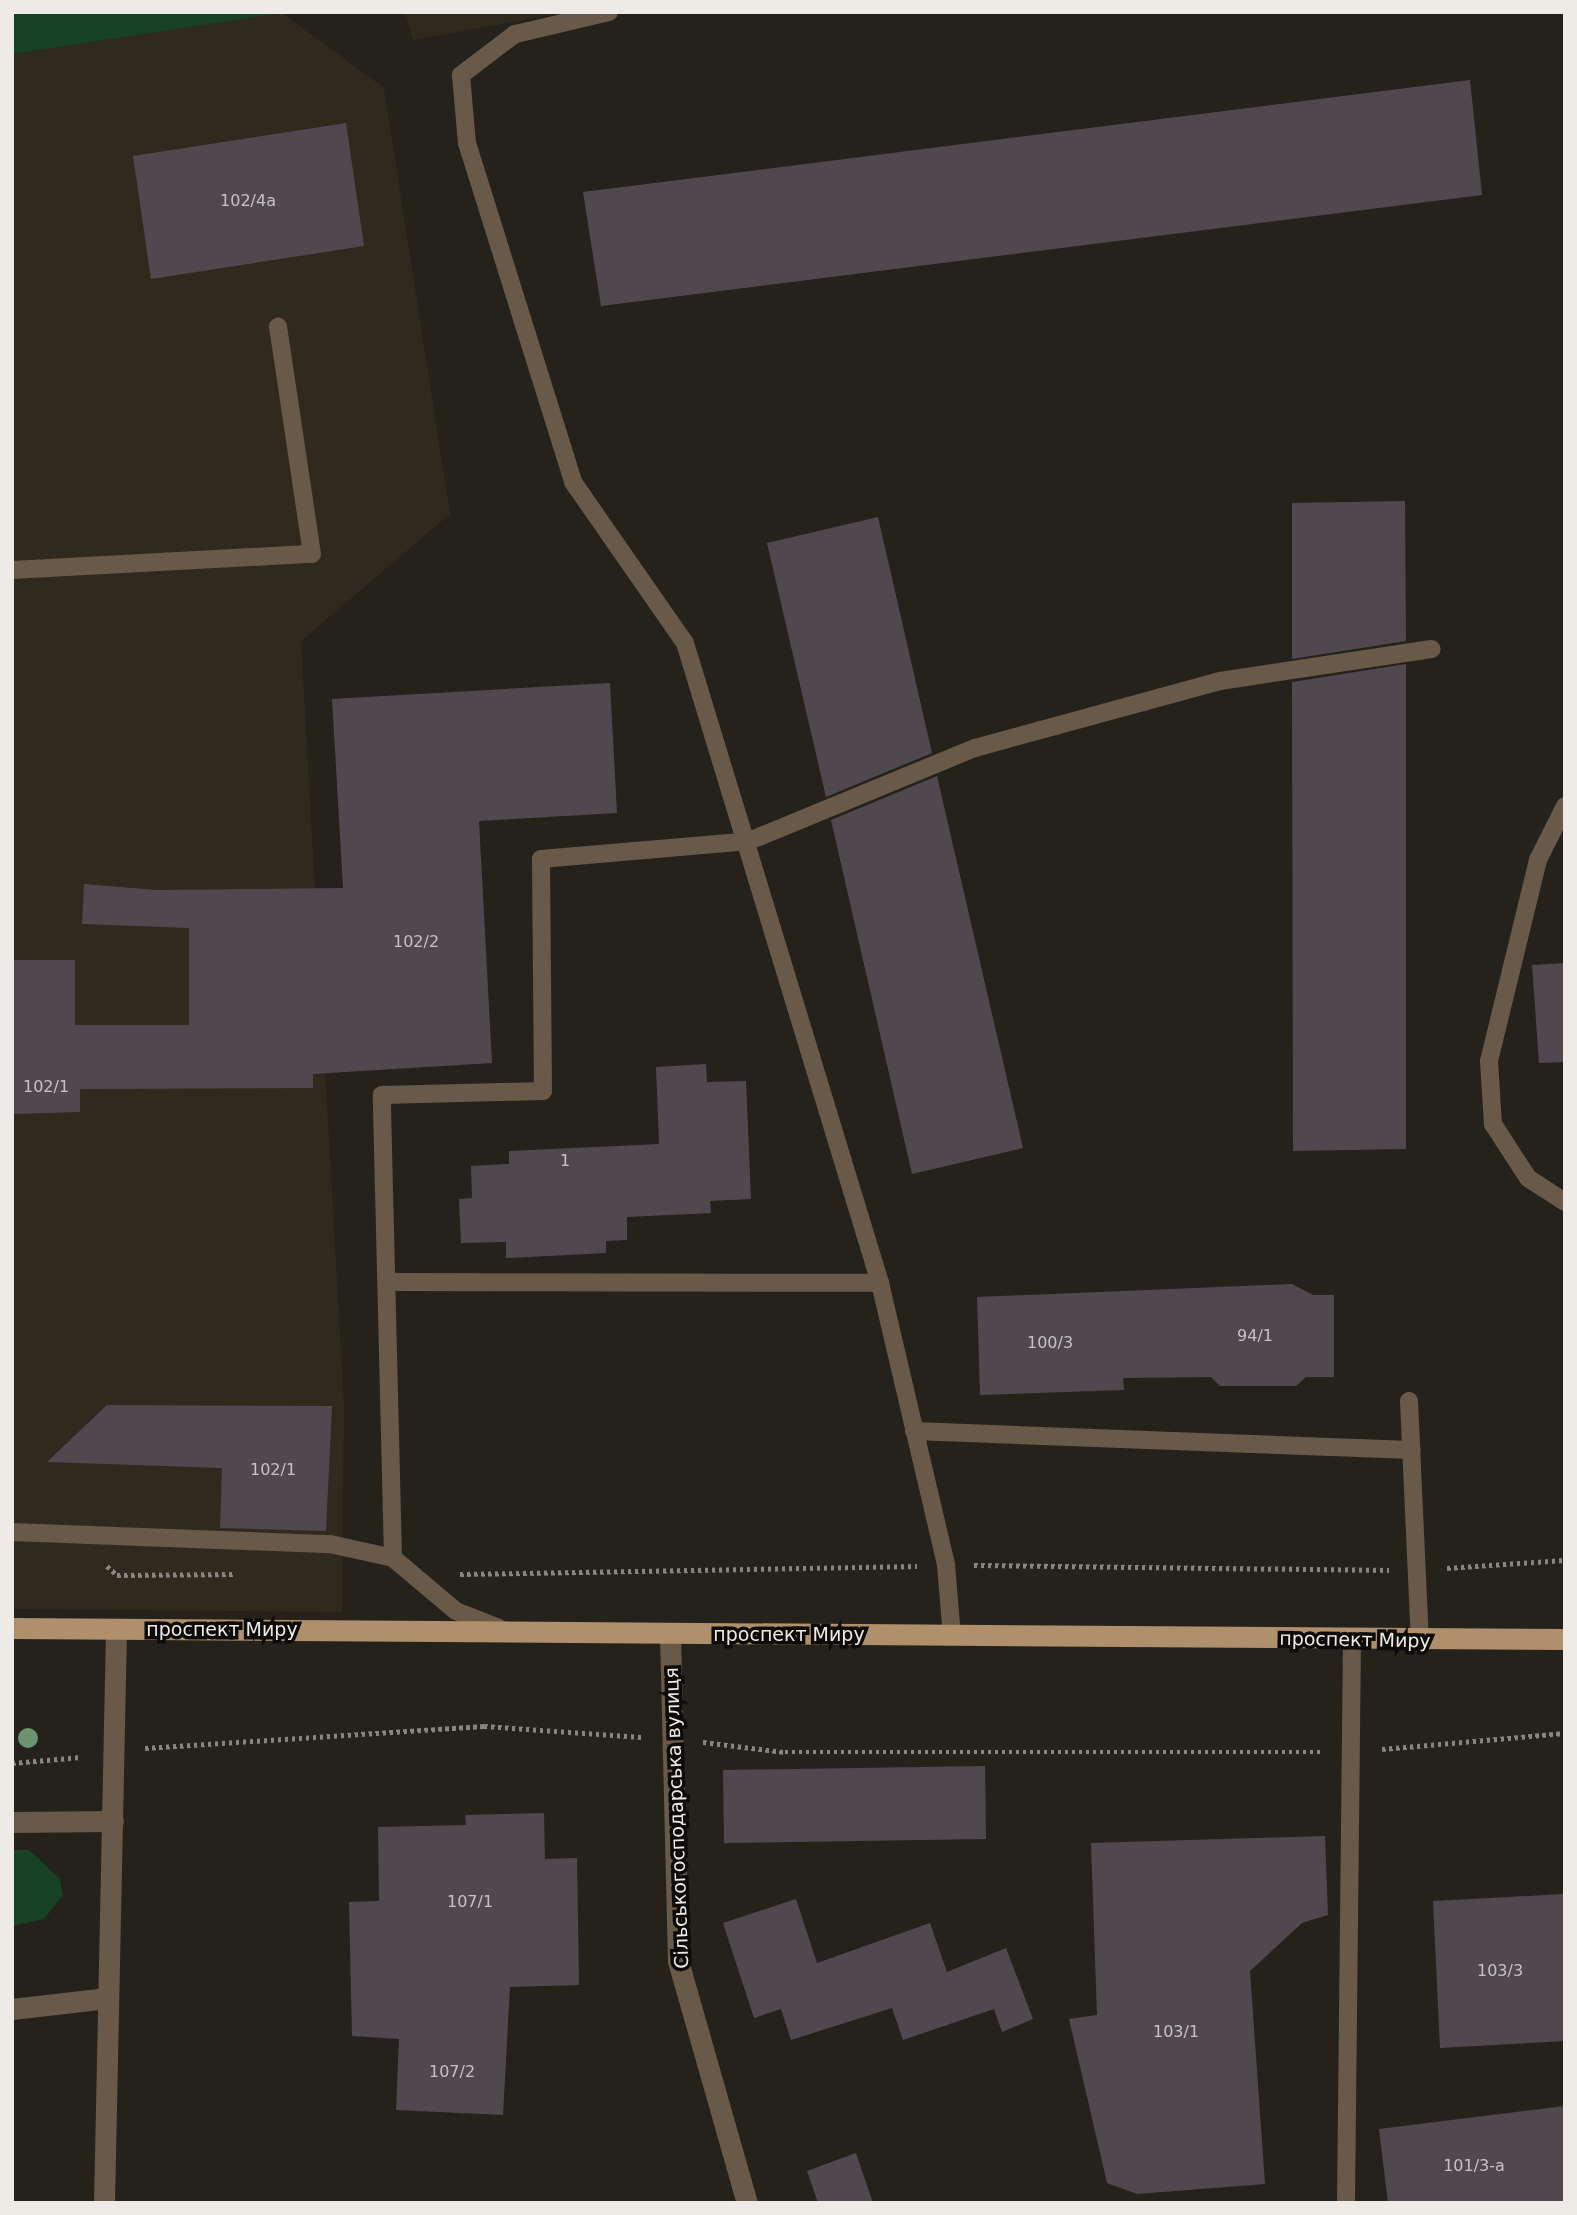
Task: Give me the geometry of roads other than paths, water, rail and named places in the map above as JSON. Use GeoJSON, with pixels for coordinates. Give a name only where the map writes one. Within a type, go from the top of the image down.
{"type":"FeatureCollection","features":[{"type":"Feature","properties":{"kind":"main road","name":"проспект Миру"},"geometry":{"type":"LineString","coordinates":[[12,1628],[1352,1640],[1565,1639]]}},
{"type":"Feature","properties":{"kind":"street"},"geometry":{"type":"LineString","coordinates":[[104,2203],[116,1629]]}},
{"type":"Feature","properties":{"kind":"street","name":"Сільськогосподарська вулиця"},"geometry":{"type":"LineString","coordinates":[[670,1633],[678,1961],[747,2203]]}},
{"type":"Feature","properties":{"kind":"street"},"geometry":{"type":"LineString","coordinates":[[12,1822],[113,1821]]}},
{"type":"Feature","properties":{"kind":"street"},"geometry":{"type":"LineString","coordinates":[[12,2009],[107,1998]]}},
{"type":"Feature","properties":{"kind":"lane"},"geometry":{"type":"LineString","coordinates":[[610,12],[515,34],[461,75],[467,143],[573,482],[685,643],[749,841],[880,1283],[946,1565],[952,1636]]}},
{"type":"Feature","properties":{"kind":"lane"},"geometry":{"type":"LineString","coordinates":[[12,570],[312,554],[278,327]]}},
{"type":"Feature","properties":{"kind":"lane"},"geometry":{"type":"LineString","coordinates":[[393,1558],[382,1095],[543,1091],[541,859],[749,841],[975,748],[1220,681],[1433,649]]}},
{"type":"Feature","properties":{"kind":"lane"},"geometry":{"type":"LineString","coordinates":[[1565,806],[1538,860],[1489,1061],[1493,1124],[1528,1178],[1565,1202]]}},
{"type":"Feature","properties":{"kind":"lane"},"geometry":{"type":"LineString","coordinates":[[387,1282],[880,1283]]}},
{"type":"Feature","properties":{"kind":"lane"},"geometry":{"type":"LineString","coordinates":[[1409,1401],[1420,1640]]}},
{"type":"Feature","properties":{"kind":"lane"},"geometry":{"type":"LineString","coordinates":[[914,1431],[1412,1450]]}},
{"type":"Feature","properties":{"kind":"lane"},"geometry":{"type":"LineString","coordinates":[[12,1532],[330,1544],[393,1558],[456,1611],[490,1627],[533,1632]]}},
{"type":"Feature","properties":{"kind":"lane"},"geometry":{"type":"LineString","coordinates":[[1346,2203],[1352,1640]]}}]}
